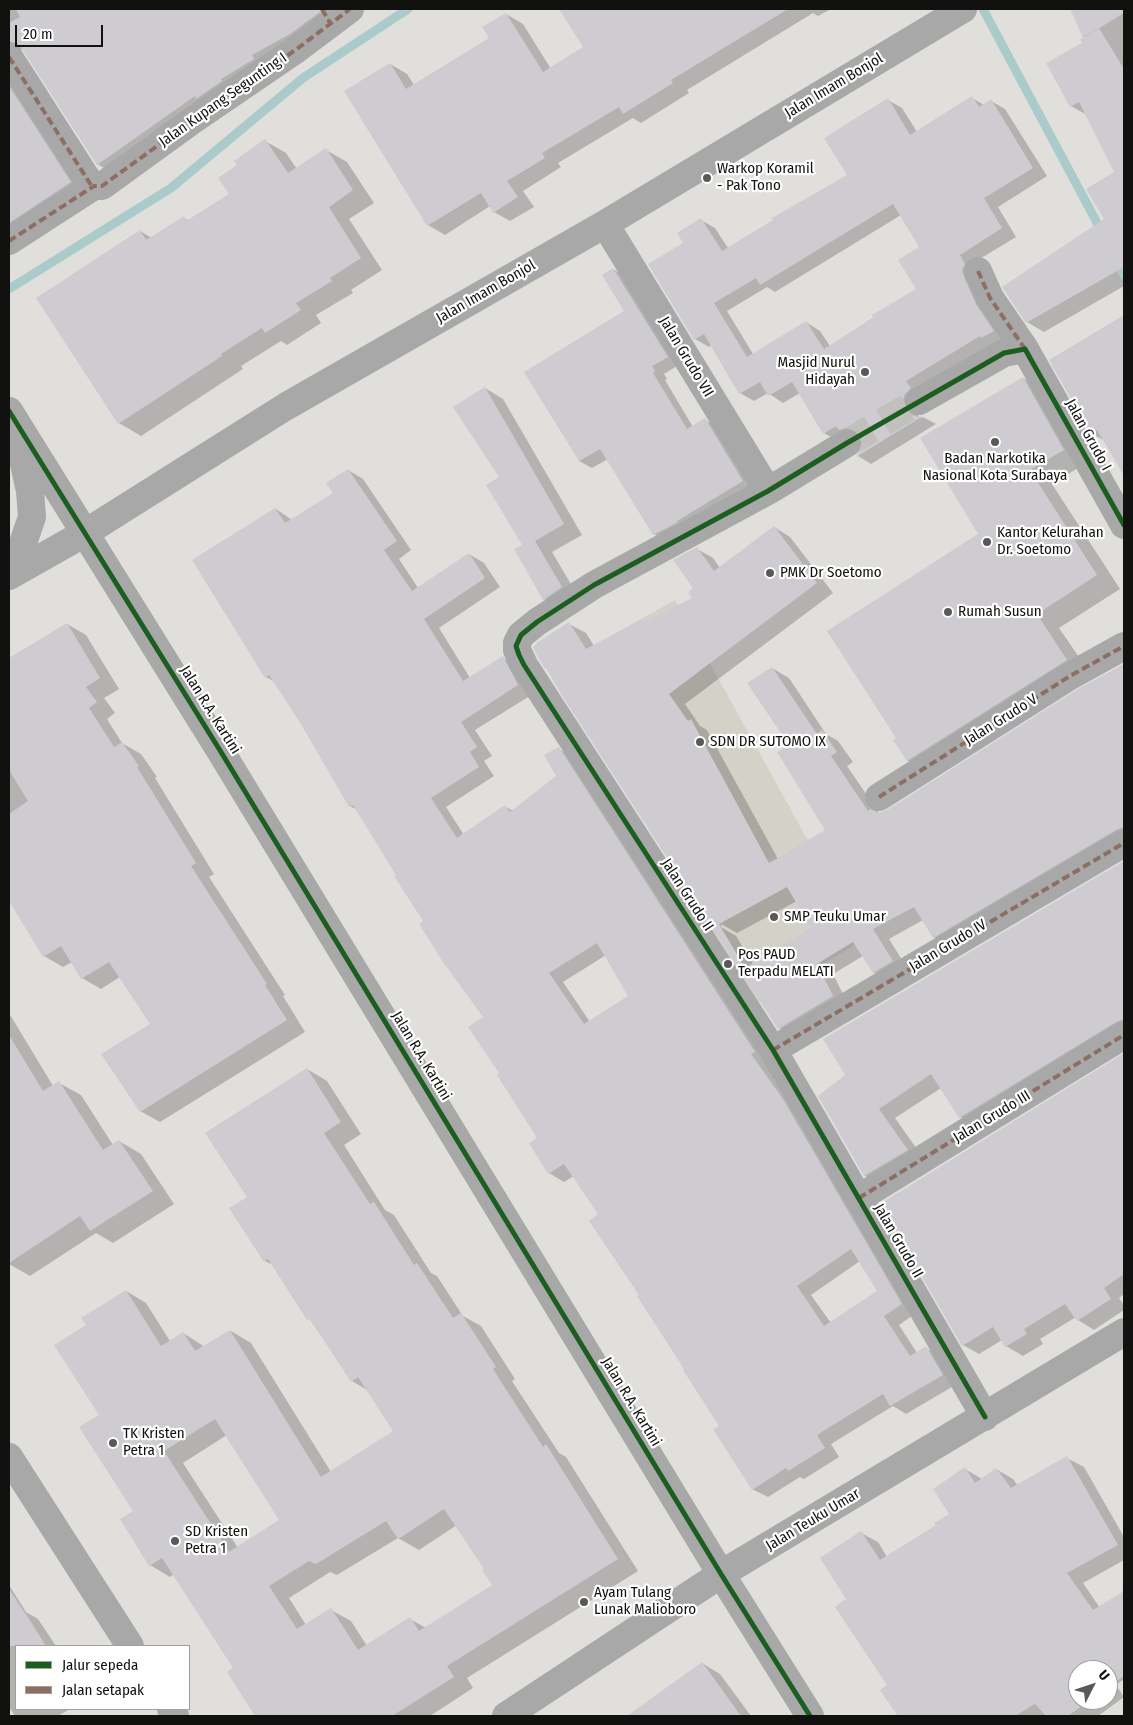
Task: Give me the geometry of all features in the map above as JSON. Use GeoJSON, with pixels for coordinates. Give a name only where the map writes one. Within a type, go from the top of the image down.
{"type":"FeatureCollection","features":[{"type":"Feature","properties":{"kind":"street","name":"Jalan Imam Bonjol"},"geometry":{"type":"LineString","coordinates":[[9,576],[85,533],[285,407],[605,224],[956,13]]}},
{"type":"Feature","properties":{"kind":"street","name":"Jalan Kupang Segunting I"},"geometry":{"type":"LineString","coordinates":[[9,241],[94,186],[102,186],[193,120],[294,51],[334,14]]}},
{"type":"Feature","properties":{"kind":"street"},"geometry":{"type":"LineString","coordinates":[[9,57],[94,186]]}},
{"type":"Feature","properties":{"kind":"street","name":"Jalan Grudo VII"},"geometry":{"type":"LineString","coordinates":[[605,224],[768,491]]}},
{"type":"Feature","properties":{"kind":"street","name":"Jalan Grudo I"},"geometry":{"type":"LineString","coordinates":[[978,271],[990,298],[1028,354],[1124,525]]}},
{"type":"Feature","properties":{"kind":"street"},"geometry":{"type":"LineString","coordinates":[[919,401],[1004,353],[1028,354]]}},
{"type":"Feature","properties":{"kind":"street"},"geometry":{"type":"LineString","coordinates":[[9,565],[21,549],[32,517],[26,465],[10,413]]}},
{"type":"Feature","properties":{"kind":"street","name":"Jalan R.A. Kartini"},"geometry":{"type":"LineString","coordinates":[[10,413],[226,760],[721,1574],[810,1716]]}},
{"type":"Feature","properties":{"kind":"street"},"geometry":{"type":"LineString","coordinates":[[768,491],[847,443]]}},
{"type":"Feature","properties":{"kind":"street","name":"Jalan Grudo II"},"geometry":{"type":"LineString","coordinates":[[768,491],[594,585],[537,622],[521,635],[516,646],[524,665],[773,1050],[985,1417]]}},
{"type":"Feature","properties":{"kind":"street","name":"Jalan Grudo V"},"geometry":{"type":"LineString","coordinates":[[879,797],[1070,676],[1124,646]]}},
{"type":"Feature","properties":{"kind":"street","name":"Jalan Grudo IV"},"geometry":{"type":"LineString","coordinates":[[773,1050],[1124,843]]}},
{"type":"Feature","properties":{"kind":"street","name":"Jalan Grudo III"},"geometry":{"type":"LineString","coordinates":[[859,1198],[1124,1035]]}},
{"type":"Feature","properties":{"kind":"street","name":"Jalan Teuku Umar"},"geometry":{"type":"LineString","coordinates":[[506,1716],[721,1574],[1124,1332]]}},
{"type":"Feature","properties":{"kind":"street"},"geometry":{"type":"LineString","coordinates":[[9,1457],[129,1645]]}},
{"type":"Feature","properties":{"kind":"shaded area","name":"SDN DR SUTOMO IX"},"geometry":{"type":"Polygon","coordinates":[[[675,600],[807,839],[867,938],[749,1008],[681,896],[718,875],[725,887],[788,850],[726,883],[594,645],[675,600]]]}},
{"type":"Feature","properties":{"kind":"building"},"geometry":{"type":"Polygon","coordinates":[[[16,9],[324,9],[290,34],[252,55],[254,59],[221,79],[222,81],[196,99],[195,96],[97,165],[22,49],[17,43],[9,41],[9,23],[20,17],[16,9]]]}},
{"type":"Feature","properties":{"kind":"building"},"geometry":{"type":"Polygon","coordinates":[[[559,9],[788,9],[671,80],[673,83],[623,114],[619,107],[542,153],[545,158],[507,181],[518,197],[493,213],[481,193],[427,226],[344,91],[390,63],[406,89],[489,38],[482,27],[506,13],[543,72],[583,47],[559,9]]]}},
{"type":"Feature","properties":{"kind":"building"},"geometry":{"type":"Polygon","coordinates":[[[1070,9],[1124,9],[1124,13],[1083,38],[1070,9]]]}},
{"type":"Feature","properties":{"kind":"building"},"geometry":{"type":"Polygon","coordinates":[[[1099,28],[1124,69],[1124,267],[1026,323],[1002,287],[1104,219],[1086,189],[1114,172],[1079,102],[1070,107],[1046,63],[1082,43],[1080,39],[1099,28]]]}},
{"type":"Feature","properties":{"kind":"building"},"geometry":{"type":"Polygon","coordinates":[[[9,86],[71,182],[9,223],[9,86]]]}},
{"type":"Feature","properties":{"kind":"building"},"geometry":{"type":"Polygon","coordinates":[[[972,96],[979,107],[991,99],[1033,168],[984,198],[1002,228],[960,255],[965,264],[962,270],[964,277],[976,304],[994,331],[981,338],[980,336],[906,381],[911,388],[905,394],[903,400],[905,408],[912,415],[923,416],[856,457],[863,443],[860,434],[847,427],[839,430],[836,426],[823,434],[792,382],[768,396],[760,382],[739,394],[704,334],[694,340],[648,264],[683,243],[677,233],[701,218],[722,251],[773,220],[772,218],[847,175],[824,138],[888,98],[910,135],[972,96]],[[893,204],[760,285],[756,278],[714,303],[747,357],[806,321],[824,349],[873,318],[872,315],[916,289],[898,260],[919,247],[893,204]]]}},
{"type":"Feature","properties":{"kind":"building"},"geometry":{"type":"Polygon","coordinates":[[[265,139],[288,173],[326,148],[353,190],[329,207],[361,258],[330,278],[332,281],[296,303],[301,310],[265,333],[262,328],[118,424],[36,298],[140,230],[146,240],[184,216],[186,221],[229,194],[218,178],[237,165],[234,161],[265,139]]]}},
{"type":"Feature","properties":{"kind":"building"},"geometry":{"type":"Polygon","coordinates":[[[613,268],[668,357],[652,366],[655,372],[653,373],[687,429],[705,418],[743,481],[678,522],[653,535],[600,449],[579,461],[524,372],[624,311],[602,275],[613,268]]]}},
{"type":"Feature","properties":{"kind":"building"},"geometry":{"type":"Polygon","coordinates":[[[1124,315],[1124,476],[1097,430],[1091,434],[1049,360],[1124,315]]]}},
{"type":"Feature","properties":{"kind":"building"},"geometry":{"type":"Polygon","coordinates":[[[1023,377],[1064,450],[1030,470],[1097,575],[1037,614],[1067,660],[907,761],[893,740],[896,738],[827,631],[978,534],[920,438],[1023,377]]]}},
{"type":"Feature","properties":{"kind":"building"},"geometry":{"type":"Polygon","coordinates":[[[485,387],[564,524],[535,541],[562,587],[543,600],[514,549],[522,545],[486,485],[499,477],[453,407],[485,387]]]}},
{"type":"Feature","properties":{"kind":"building"},"geometry":{"type":"Polygon","coordinates":[[[348,469],[397,541],[384,550],[412,591],[469,553],[485,578],[424,619],[463,681],[503,656],[518,685],[461,722],[477,747],[470,752],[479,767],[431,798],[457,838],[505,805],[510,812],[556,776],[544,755],[559,747],[755,1052],[751,1054],[783,1099],[902,1304],[884,1316],[910,1356],[926,1346],[943,1375],[890,1406],[883,1394],[817,1435],[825,1448],[788,1471],[786,1468],[752,1490],[713,1429],[719,1426],[637,1296],[639,1295],[589,1221],[598,1214],[564,1164],[548,1174],[529,1143],[537,1138],[497,1075],[499,1073],[468,1027],[483,1017],[443,962],[419,924],[423,921],[394,876],[396,875],[353,805],[349,807],[301,724],[269,675],[265,678],[192,560],[275,508],[285,523],[333,493],[326,483],[348,469]],[[597,943],[549,973],[584,1024],[628,996],[597,943]],[[851,1249],[797,1286],[824,1326],[877,1291],[851,1249]]]}},
{"type":"Feature","properties":{"kind":"building"},"geometry":{"type":"Polygon","coordinates":[[[774,526],[817,583],[669,694],[688,721],[691,719],[769,863],[825,830],[777,752],[789,745],[747,683],[772,667],[817,734],[822,730],[837,752],[831,756],[868,811],[870,809],[879,813],[887,810],[1078,689],[1124,664],[1124,827],[933,938],[914,907],[873,929],[893,961],[873,973],[853,942],[817,964],[833,996],[778,1029],[545,669],[533,647],[569,622],[586,649],[641,620],[643,623],[692,598],[688,592],[693,588],[673,560],[697,547],[714,571],[774,526]],[[787,887],[719,924],[745,968],[811,928],[787,887]]]}},
{"type":"Feature","properties":{"kind":"building"},"geometry":{"type":"Polygon","coordinates":[[[67,623],[100,678],[86,687],[97,702],[89,708],[114,747],[122,742],[139,766],[137,767],[196,863],[191,866],[267,984],[265,985],[287,1020],[140,1112],[101,1054],[150,1024],[109,962],[81,979],[61,946],[43,957],[9,901],[9,814],[28,801],[9,770],[9,658],[67,623]]]}},
{"type":"Feature","properties":{"kind":"building"},"geometry":{"type":"Polygon","coordinates":[[[1124,861],[1124,1019],[1116,1022],[959,1118],[931,1074],[879,1109],[908,1150],[864,1176],[818,1096],[845,1075],[823,1039],[1124,861]]]}},
{"type":"Feature","properties":{"kind":"building"},"geometry":{"type":"Polygon","coordinates":[[[9,1035],[43,1091],[59,1081],[103,1150],[119,1140],[153,1191],[90,1231],[80,1216],[9,1263],[9,1035]]]}},
{"type":"Feature","properties":{"kind":"building"},"geometry":{"type":"Polygon","coordinates":[[[1124,1053],[1124,1274],[1104,1288],[1111,1299],[1077,1321],[1065,1304],[1024,1329],[1027,1334],[1005,1347],[993,1327],[962,1346],[880,1204],[1124,1053]]]}},
{"type":"Feature","properties":{"kind":"building"},"geometry":{"type":"Polygon","coordinates":[[[307,1068],[341,1122],[324,1133],[370,1204],[374,1202],[414,1265],[417,1263],[453,1318],[461,1313],[496,1367],[493,1369],[543,1447],[546,1444],[618,1559],[447,1666],[454,1677],[392,1716],[255,1716],[227,1672],[233,1668],[162,1558],[149,1566],[120,1519],[133,1511],[79,1427],[99,1415],[54,1345],[86,1325],[81,1318],[126,1290],[161,1346],[183,1332],[195,1351],[230,1330],[321,1477],[393,1431],[358,1377],[351,1382],[310,1319],[307,1320],[268,1259],[264,1262],[229,1208],[247,1197],[205,1133],[307,1068]],[[215,1419],[164,1451],[229,1552],[279,1520],[215,1419]],[[444,1509],[398,1539],[386,1521],[316,1564],[309,1561],[269,1586],[297,1629],[331,1608],[358,1650],[410,1617],[419,1631],[492,1585],[482,1570],[484,1569],[444,1509]]]}},
{"type":"Feature","properties":{"kind":"building"},"geometry":{"type":"Polygon","coordinates":[[[1067,1456],[1118,1545],[1067,1573],[1093,1610],[1124,1591],[1124,1676],[1118,1680],[1118,1660],[1068,1660],[1068,1710],[1076,1710],[1068,1716],[1046,1716],[1035,1704],[1015,1716],[898,1716],[880,1690],[887,1685],[835,1607],[846,1599],[820,1558],[861,1531],[880,1560],[936,1525],[934,1523],[949,1514],[933,1489],[965,1467],[975,1483],[996,1468],[1011,1488],[1067,1456]]]}},
{"type":"Feature","properties":{"kind":"building"},"geometry":{"type":"Polygon","coordinates":[[[9,1589],[45,1645],[9,1646],[9,1589]]]}},
{"type":"Feature","properties":{"kind":"building"},"geometry":{"type":"Polygon","coordinates":[[[702,1662],[741,1716],[627,1716],[702,1662]]]}},
{"type":"Feature","properties":{"kind":"waterway"},"geometry":{"type":"LineString","coordinates":[[9,289],[171,188],[303,78],[408,9]]}},
{"type":"Feature","properties":{"kind":"waterway"},"geometry":{"type":"LineString","coordinates":[[983,9],[1103,234]]}},
{"type":"Feature","properties":{"kind":"waterway"},"geometry":{"type":"LineString","coordinates":[[1116,259],[1124,275]]}},
{"type":"Feature","properties":{"kind":"tunnel"},"geometry":{"type":"LineString","coordinates":[[847,443],[919,401]]}},
{"type":"Feature","properties":{"kind":"marked path"},"geometry":{"type":"LineString","coordinates":[[322,9],[330,23]]}},
{"type":"Feature","properties":{"kind":"marked path"},"geometry":{"type":"LineString","coordinates":[[9,241],[94,186],[102,186],[193,120],[294,51],[350,9]]}},
{"type":"Feature","properties":{"kind":"marked path"},"geometry":{"type":"LineString","coordinates":[[9,57],[91,185],[94,186]]}},
{"type":"Feature","properties":{"kind":"marked path"},"geometry":{"type":"LineString","coordinates":[[978,271],[990,298],[1025,349]]}},
{"type":"Feature","properties":{"kind":"marked path"},"geometry":{"type":"LineString","coordinates":[[879,797],[1070,676],[1124,646]]}},
{"type":"Feature","properties":{"kind":"marked path"},"geometry":{"type":"LineString","coordinates":[[773,1050],[1124,843]]}},
{"type":"Feature","properties":{"kind":"marked path"},"geometry":{"type":"LineString","coordinates":[[859,1198],[1124,1035]]}},
{"type":"Feature","properties":{"kind":"cycle path"},"geometry":{"type":"LineString","coordinates":[[985,1417],[773,1050],[524,665],[516,646],[521,635],[537,622],[594,585],[768,491],[847,443],[1004,353],[1025,349],[1124,525]]}},
{"type":"Feature","properties":{"kind":"cycle path"},"geometry":{"type":"LineString","coordinates":[[9,411],[221,752],[721,1574],[810,1716]]}},
{"type":"Feature","properties":{"kind":"place","name":"Warkop Koramil - Pak Tono"},"geometry":{"type":"Point","coordinates":[707,178]}},
{"type":"Feature","properties":{"kind":"place","name":"Masjid Nurul Hidayah"},"geometry":{"type":"Point","coordinates":[865,372]}},
{"type":"Feature","properties":{"kind":"place","name":"Badan Narkotika Nasional Kota Surabaya"},"geometry":{"type":"Point","coordinates":[995,442]}},
{"type":"Feature","properties":{"kind":"place","name":"Kantor Kelurahan Dr. Soetomo"},"geometry":{"type":"Point","coordinates":[987,542]}},
{"type":"Feature","properties":{"kind":"place","name":"PMK Dr Soetomo"},"geometry":{"type":"Point","coordinates":[770,573]}},
{"type":"Feature","properties":{"kind":"place","name":"Rumah Susun"},"geometry":{"type":"Point","coordinates":[948,612]}},
{"type":"Feature","properties":{"kind":"place","name":"SDN DR SUTOMO IX"},"geometry":{"type":"Point","coordinates":[700,742]}},
{"type":"Feature","properties":{"kind":"place","name":"SMP Teuku Umar"},"geometry":{"type":"Point","coordinates":[774,917]}},
{"type":"Feature","properties":{"kind":"place","name":"Pos PAUD Terpadu MELATI"},"geometry":{"type":"Point","coordinates":[728,964]}},
{"type":"Feature","properties":{"kind":"place","name":"TK Kristen Petra 1"},"geometry":{"type":"Point","coordinates":[113,1443]}},
{"type":"Feature","properties":{"kind":"place","name":"SD Kristen Petra 1"},"geometry":{"type":"Point","coordinates":[175,1541]}},
{"type":"Feature","properties":{"kind":"place","name":"Ayam Tulang Lunak Malioboro"},"geometry":{"type":"Point","coordinates":[584,1602]}}]}
